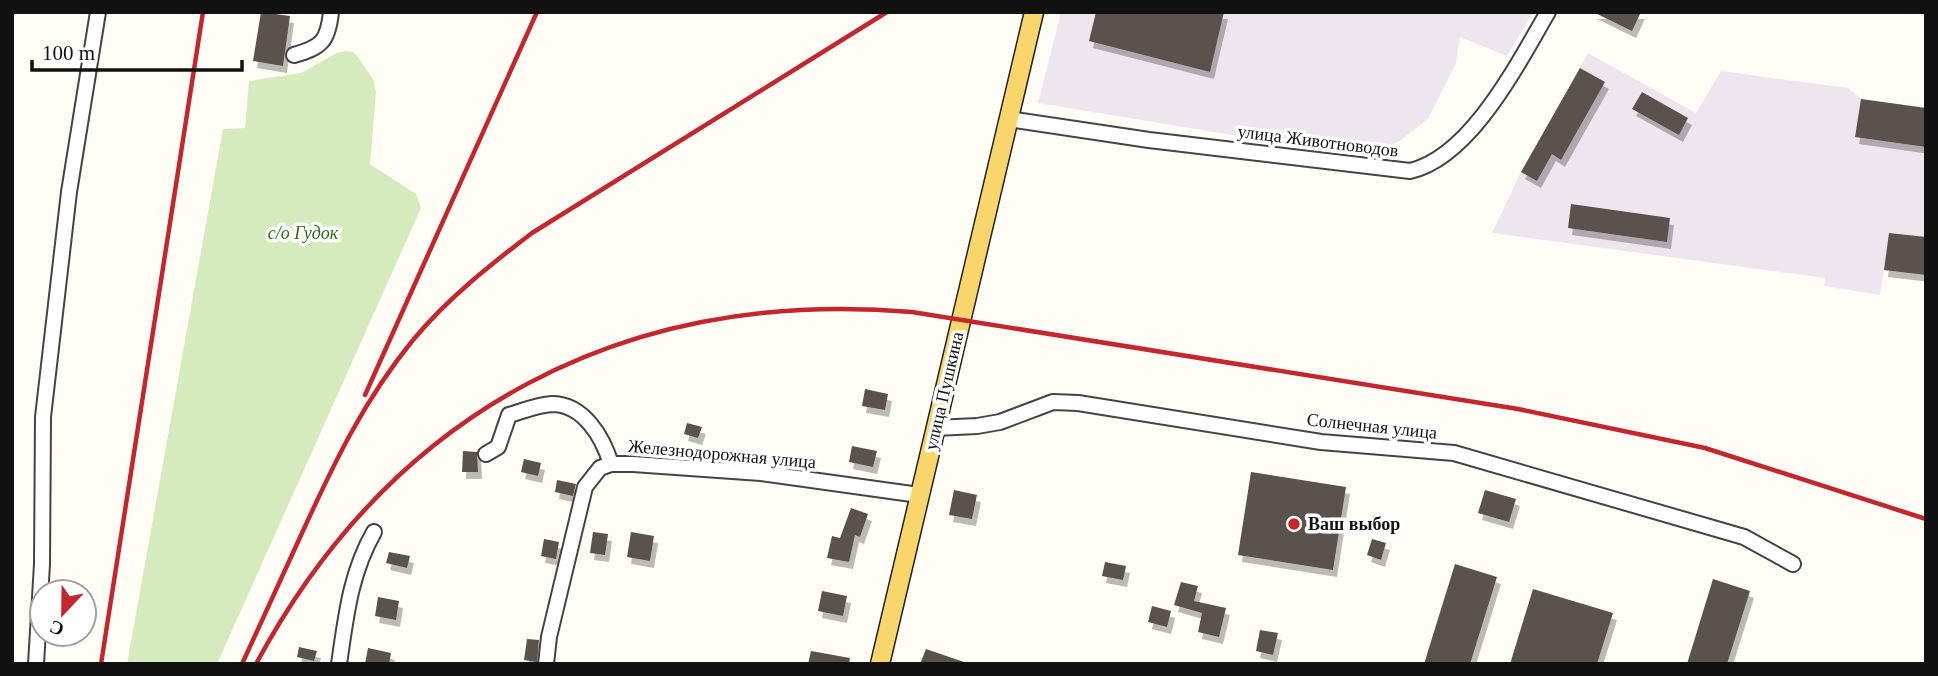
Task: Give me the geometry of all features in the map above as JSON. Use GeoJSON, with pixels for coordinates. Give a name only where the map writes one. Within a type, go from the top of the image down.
{"type":"FeatureCollection","features":[{"type":"Feature","properties":{"kind":"main road","name":"улица Пушкина"},"geometry":{"type":"LineString","coordinates":[[880,664],[1034,12]]}},
{"type":"Feature","properties":{"kind":"street"},"geometry":{"type":"LineString","coordinates":[[36,664],[42,564],[43,416],[69,192],[97,12]]}},
{"type":"Feature","properties":{"kind":"street"},"geometry":{"type":"LineString","coordinates":[[294,55],[319,45],[329,32],[331,12]]}},
{"type":"Feature","properties":{"kind":"street","name":"улица Животноводов"},"geometry":{"type":"LineString","coordinates":[[1008,119],[1149,140],[1410,171],[1428,165],[1468,133],[1502,91],[1548,12]]}},
{"type":"Feature","properties":{"kind":"street","name":"Солнечная улица"},"geometry":{"type":"LineString","coordinates":[[935,428],[1000,422],[1053,402],[1079,403],[1321,442],[1454,453],[1744,537],[1793,564]]}},
{"type":"Feature","properties":{"kind":"street"},"geometry":{"type":"LineString","coordinates":[[486,454],[498,447],[509,415],[555,404],[572,409],[599,434],[611,464]]}},
{"type":"Feature","properties":{"kind":"street","name":"Железнодорожная улица"},"geometry":{"type":"LineString","coordinates":[[546,664],[549,637],[585,486],[600,468],[611,464],[761,473],[919,495]]}},
{"type":"Feature","properties":{"kind":"street"},"geometry":{"type":"LineString","coordinates":[[339,664],[349,592],[374,533]]}},
{"type":"Feature","properties":{"kind":"shaded area"},"geometry":{"type":"Polygon","coordinates":[[[1061,12],[1533,12],[1507,56],[1460,37],[1456,63],[1428,119],[1400,141],[1373,153],[1232,135],[1038,103],[1061,12]]]}},
{"type":"Feature","properties":{"kind":"shaded area"},"geometry":{"type":"Polygon","coordinates":[[[1588,53],[1696,113],[1721,71],[1848,88],[1861,99],[1926,108],[1926,275],[1884,270],[1880,295],[1824,286],[1825,278],[1492,233],[1521,172],[1588,53]]]}},
{"type":"Feature","properties":{"kind":"green space","name":"с/о Гудок"},"geometry":{"type":"Polygon","coordinates":[[[345,51],[353,52],[358,57],[373,79],[376,92],[370,164],[416,194],[421,208],[217,664],[127,664],[223,129],[245,128],[249,81],[301,73],[345,51]]]}},
{"type":"Feature","properties":{"kind":"building"},"geometry":{"type":"Polygon","coordinates":[[[261,12],[290,16],[283,66],[253,61],[261,12]]]}},
{"type":"Feature","properties":{"kind":"building"},"geometry":{"type":"Polygon","coordinates":[[[1096,12],[1224,12],[1210,72],[1089,41],[1096,12]]]}},
{"type":"Feature","properties":{"kind":"building"},"geometry":{"type":"Polygon","coordinates":[[[1593,12],[1641,12],[1632,31],[1593,12]]]}},
{"type":"Feature","properties":{"kind":"building"},"geometry":{"type":"Polygon","coordinates":[[[1580,68],[1605,82],[1561,160],[1552,154],[1537,181],[1521,172],[1580,68]]]}},
{"type":"Feature","properties":{"kind":"building"},"geometry":{"type":"Polygon","coordinates":[[[1642,92],[1688,118],[1679,135],[1632,109],[1642,92]]]}},
{"type":"Feature","properties":{"kind":"building"},"geometry":{"type":"Polygon","coordinates":[[[1861,99],[1926,108],[1926,147],[1855,137],[1861,99]]]}},
{"type":"Feature","properties":{"kind":"building"},"geometry":{"type":"Polygon","coordinates":[[[1571,204],[1670,218],[1667,242],[1568,228],[1571,204]]]}},
{"type":"Feature","properties":{"kind":"building"},"geometry":{"type":"Polygon","coordinates":[[[1889,233],[1926,237],[1926,275],[1884,270],[1889,233]]]}},
{"type":"Feature","properties":{"kind":"building"},"geometry":{"type":"Polygon","coordinates":[[[865,389],[888,394],[885,410],[862,406],[865,389]]]}},
{"type":"Feature","properties":{"kind":"building"},"geometry":{"type":"Polygon","coordinates":[[[687,423],[702,427],[698,438],[684,434],[687,423]]]}},
{"type":"Feature","properties":{"kind":"building"},"geometry":{"type":"Polygon","coordinates":[[[852,446],[877,451],[873,467],[849,462],[852,446]]]}},
{"type":"Feature","properties":{"kind":"building"},"geometry":{"type":"Polygon","coordinates":[[[463,451],[477,452],[478,472],[462,472],[463,451]]]}},
{"type":"Feature","properties":{"kind":"building"},"geometry":{"type":"Polygon","coordinates":[[[524,459],[541,463],[538,476],[521,472],[524,459]]]}},
{"type":"Feature","properties":{"kind":"building"},"geometry":{"type":"Polygon","coordinates":[[[1251,472],[1346,487],[1333,570],[1238,555],[1251,472]]]}},
{"type":"Feature","properties":{"kind":"building"},"geometry":{"type":"Polygon","coordinates":[[[557,480],[576,484],[573,496],[555,492],[557,480]]]}},
{"type":"Feature","properties":{"kind":"building"},"geometry":{"type":"Polygon","coordinates":[[[954,490],[977,495],[972,519],[949,515],[954,490]]]}},
{"type":"Feature","properties":{"kind":"building"},"geometry":{"type":"Polygon","coordinates":[[[1485,490],[1516,499],[1509,522],[1478,513],[1485,490]]]}},
{"type":"Feature","properties":{"kind":"building"},"geometry":{"type":"Polygon","coordinates":[[[851,508],[868,514],[860,537],[855,535],[849,562],[827,558],[832,536],[840,538],[851,508]]]}},
{"type":"Feature","properties":{"kind":"building"},"geometry":{"type":"Polygon","coordinates":[[[593,532],[608,534],[605,555],[590,553],[593,532]]]}},
{"type":"Feature","properties":{"kind":"building"},"geometry":{"type":"Polygon","coordinates":[[[631,532],[654,536],[650,561],[627,557],[631,532]]]}},
{"type":"Feature","properties":{"kind":"building"},"geometry":{"type":"Polygon","coordinates":[[[544,539],[559,542],[556,559],[541,556],[544,539]]]}},
{"type":"Feature","properties":{"kind":"building"},"geometry":{"type":"Polygon","coordinates":[[[1372,539],[1386,543],[1381,560],[1367,555],[1372,539]]]}},
{"type":"Feature","properties":{"kind":"building"},"geometry":{"type":"Polygon","coordinates":[[[389,552],[410,556],[407,568],[386,563],[389,552]]]}},
{"type":"Feature","properties":{"kind":"building"},"geometry":{"type":"Polygon","coordinates":[[[1105,562],[1126,566],[1123,580],[1102,576],[1105,562]]]}},
{"type":"Feature","properties":{"kind":"building"},"geometry":{"type":"Polygon","coordinates":[[[1455,564],[1497,577],[1470,664],[1424,664],[1455,564]]]}},
{"type":"Feature","properties":{"kind":"building"},"geometry":{"type":"Polygon","coordinates":[[[1713,579],[1750,591],[1727,664],[1687,664],[1713,579]]]}},
{"type":"Feature","properties":{"kind":"building"},"geometry":{"type":"Polygon","coordinates":[[[1181,582],[1198,586],[1194,601],[1226,608],[1219,637],[1198,632],[1202,613],[1174,605],[1181,582]]]}},
{"type":"Feature","properties":{"kind":"building"},"geometry":{"type":"Polygon","coordinates":[[[1533,589],[1613,613],[1597,664],[1510,664],[1533,589]]]}},
{"type":"Feature","properties":{"kind":"building"},"geometry":{"type":"Polygon","coordinates":[[[822,591],[847,596],[843,616],[818,611],[822,591]]]}},
{"type":"Feature","properties":{"kind":"building"},"geometry":{"type":"Polygon","coordinates":[[[378,597],[399,601],[396,620],[375,616],[378,597]]]}},
{"type":"Feature","properties":{"kind":"building"},"geometry":{"type":"Polygon","coordinates":[[[1152,606],[1171,611],[1167,627],[1148,622],[1152,606]]]}},
{"type":"Feature","properties":{"kind":"building"},"geometry":{"type":"Polygon","coordinates":[[[1260,630],[1278,633],[1273,655],[1256,651],[1260,630]]]}},
{"type":"Feature","properties":{"kind":"building"},"geometry":{"type":"Polygon","coordinates":[[[527,639],[539,640],[537,662],[524,660],[527,639]]]}},
{"type":"Feature","properties":{"kind":"building"},"geometry":{"type":"Polygon","coordinates":[[[299,647],[317,651],[314,661],[297,657],[299,647]]]}},
{"type":"Feature","properties":{"kind":"building"},"geometry":{"type":"Polygon","coordinates":[[[368,648],[391,653],[389,664],[365,664],[368,648]]]}},
{"type":"Feature","properties":{"kind":"building"},"geometry":{"type":"Polygon","coordinates":[[[926,649],[964,662],[964,664],[920,664],[926,649]]]}},
{"type":"Feature","properties":{"kind":"building"},"geometry":{"type":"Polygon","coordinates":[[[811,651],[850,658],[849,664],[808,664],[811,651]]]}},
{"type":"Feature","properties":{"kind":"railway"},"geometry":{"type":"LineString","coordinates":[[101,664],[203,12]]}},
{"type":"Feature","properties":{"kind":"railway"},"geometry":{"type":"LineString","coordinates":[[365,395],[537,12]]}},
{"type":"Feature","properties":{"kind":"railway"},"geometry":{"type":"LineString","coordinates":[[242,664],[351,433],[395,363],[440,310],[532,233],[887,12]]}},
{"type":"Feature","properties":{"kind":"railway"},"geometry":{"type":"LineString","coordinates":[[256,664],[312,575],[376,498],[448,434],[528,383],[615,346],[708,321],[807,310],[912,312],[1518,409],[1705,448],[1926,519]]}},
{"type":"Feature","properties":{"kind":"place","name":"Ваш выбор"},"geometry":{"type":"Point","coordinates":[1294,524]}}]}
